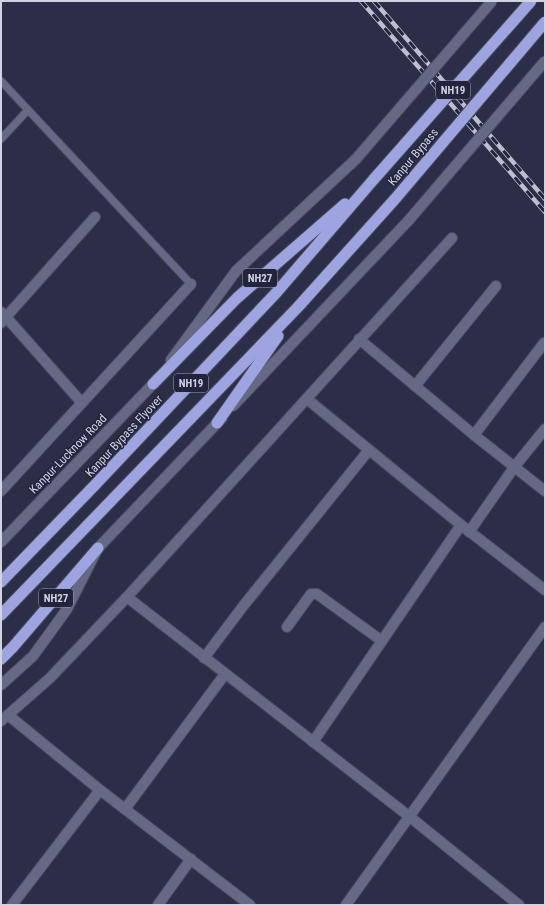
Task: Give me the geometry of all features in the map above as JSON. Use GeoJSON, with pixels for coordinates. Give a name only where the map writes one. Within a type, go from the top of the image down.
{"type":"FeatureCollection","features":[{"type":"Feature","properties":{"kind":"highway","name":"Kanpur Bypass"},"geometry":{"type":"LineString","coordinates":[[374,179],[531,1]]}},
{"type":"Feature","properties":{"kind":"highway","name":"Kanpur Bypass"},"geometry":{"type":"LineString","coordinates":[[298,307],[395,199],[545,22]]}},
{"type":"Feature","properties":{"kind":"highway","name":"NH27"},"geometry":{"type":"LineString","coordinates":[[153,384],[237,298],[374,179]]}},
{"type":"Feature","properties":{"kind":"highway","name":"Kanpur Bypass Flyover"},"geometry":{"type":"LineString","coordinates":[[1,582],[276,293],[374,179]]}},
{"type":"Feature","properties":{"kind":"highway","name":"NH27"},"geometry":{"type":"LineString","coordinates":[[217,423],[298,307]]}},
{"type":"Feature","properties":{"kind":"highway","name":"NH19"},"geometry":{"type":"LineString","coordinates":[[1,615],[298,307]]}},
{"type":"Feature","properties":{"kind":"highway","name":"NH27"},"geometry":{"type":"LineString","coordinates":[[1,659],[98,548]]}},
{"type":"Feature","properties":{"kind":"street","name":"Kanpur-Lucknow Road"},"geometry":{"type":"LineString","coordinates":[[1,542],[153,384],[236,271],[356,159],[492,1]]}},
{"type":"Feature","properties":{"kind":"street"},"geometry":{"type":"LineString","coordinates":[[217,423],[409,220],[545,61]]}},
{"type":"Feature","properties":{"kind":"street"},"geometry":{"type":"LineString","coordinates":[[82,403],[3,317],[95,217]]}},
{"type":"Feature","properties":{"kind":"street"},"geometry":{"type":"LineString","coordinates":[[250,905],[5,718],[50,678],[127,597],[452,238]]}},
{"type":"Feature","properties":{"kind":"street"},"geometry":{"type":"LineString","coordinates":[[1,492],[191,284]]}},
{"type":"Feature","properties":{"kind":"street"},"geometry":{"type":"LineString","coordinates":[[415,386],[496,286]]}},
{"type":"Feature","properties":{"kind":"street"},"geometry":{"type":"LineString","coordinates":[[360,339],[474,435],[545,491]]}},
{"type":"Feature","properties":{"kind":"street"},"geometry":{"type":"LineString","coordinates":[[474,435],[544,343]]}},
{"type":"Feature","properties":{"kind":"street"},"geometry":{"type":"LineString","coordinates":[[307,399],[461,525],[545,590]]}},
{"type":"Feature","properties":{"kind":"street","name":"NH27"},"geometry":{"type":"LineString","coordinates":[[98,548],[217,423]]}},
{"type":"Feature","properties":{"kind":"street"},"geometry":{"type":"LineString","coordinates":[[470,532],[515,466],[545,429]]}},
{"type":"Feature","properties":{"kind":"street"},"geometry":{"type":"LineString","coordinates":[[204,658],[244,605],[369,450]]}},
{"type":"Feature","properties":{"kind":"street"},"geometry":{"type":"LineString","coordinates":[[313,742],[461,525]]}},
{"type":"Feature","properties":{"kind":"street"},"geometry":{"type":"LineString","coordinates":[[1,685],[33,656],[67,609],[98,548]]}},
{"type":"Feature","properties":{"kind":"street"},"geometry":{"type":"LineString","coordinates":[[287,627],[311,594],[316,594],[382,642]]}},
{"type":"Feature","properties":{"kind":"street"},"geometry":{"type":"LineString","coordinates":[[127,597],[410,817],[519,905]]}},
{"type":"Feature","properties":{"kind":"street"},"geometry":{"type":"LineString","coordinates":[[346,905],[545,627]]}},
{"type":"Feature","properties":{"kind":"street"},"geometry":{"type":"LineString","coordinates":[[125,809],[225,674]]}},
{"type":"Feature","properties":{"kind":"street"},"geometry":{"type":"LineString","coordinates":[[12,905],[100,790]]}},
{"type":"Feature","properties":{"kind":"street"},"geometry":{"type":"LineString","coordinates":[[158,905],[191,859]]}},
{"type":"Feature","properties":{"kind":"lane"},"geometry":{"type":"LineString","coordinates":[[1,81],[191,284]]}},
{"type":"Feature","properties":{"kind":"lane"},"geometry":{"type":"LineString","coordinates":[[1,139],[28,110]]}},
{"type":"Feature","properties":{"kind":"railway"},"geometry":{"type":"LineString","coordinates":[[361,1],[545,212]]}},
{"type":"Feature","properties":{"kind":"railway"},"geometry":{"type":"LineString","coordinates":[[374,1],[545,199]]}}]}
